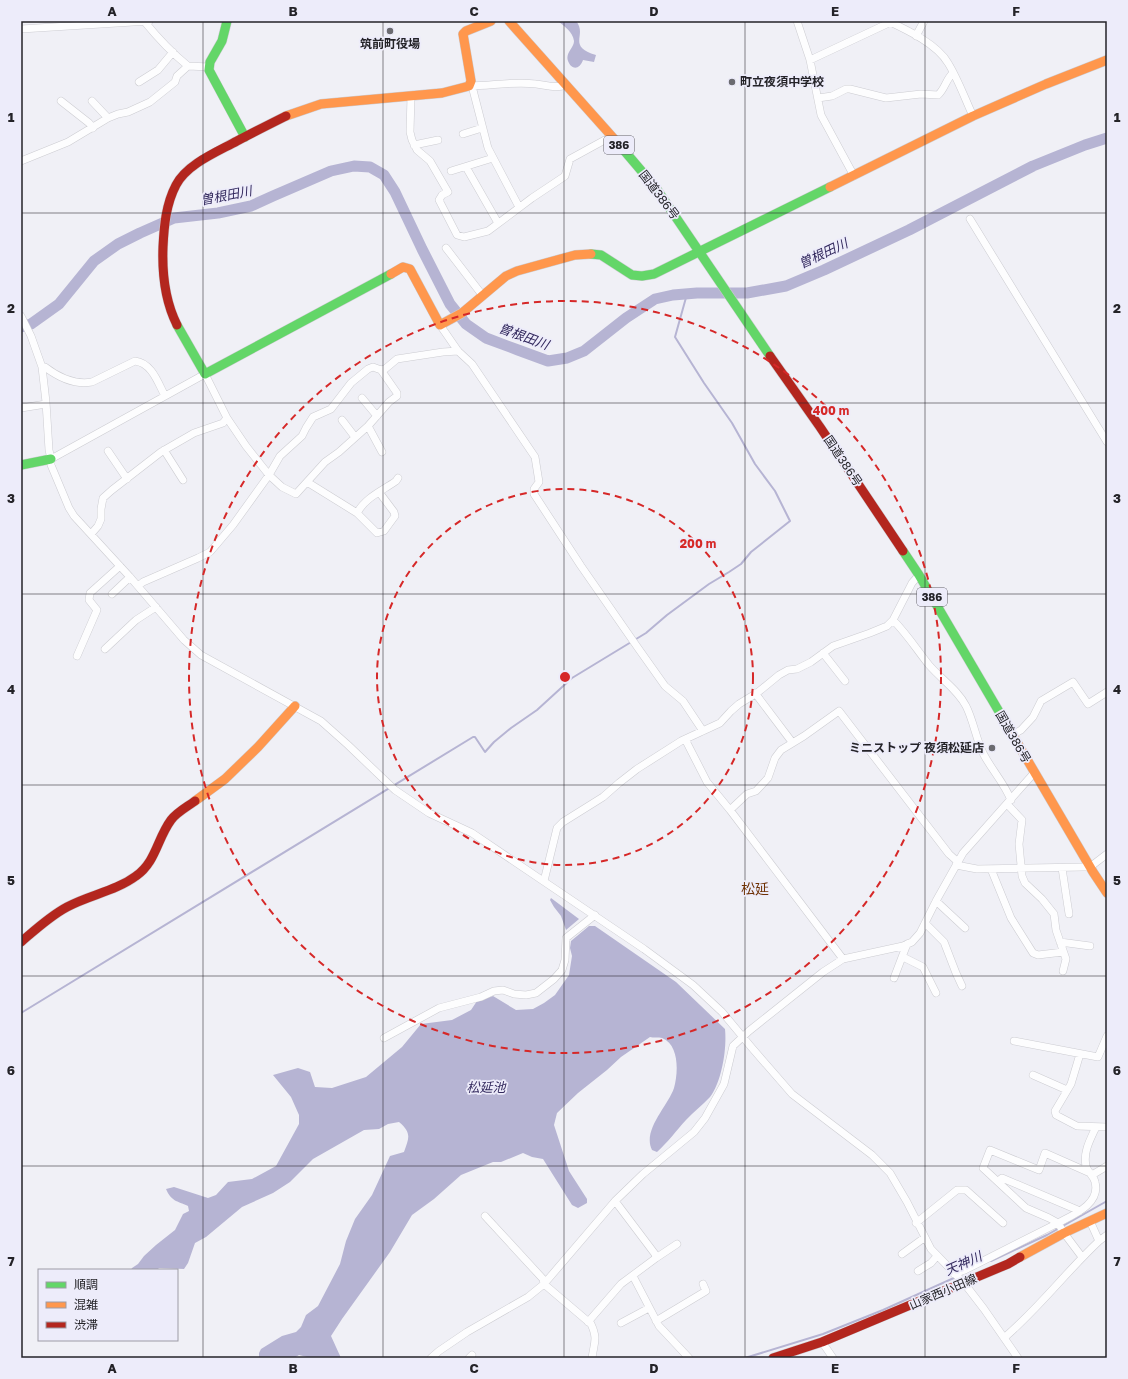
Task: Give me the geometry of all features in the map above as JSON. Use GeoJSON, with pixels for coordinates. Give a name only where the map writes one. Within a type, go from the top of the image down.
{"type":"FeatureCollection","features":[{"type":"Feature","properties":{"kind":"main road"},"geometry":{"type":"LineString","coordinates":[[227,21],[222,41],[208,70],[245,137]]}},
{"type":"Feature","properties":{"kind":"main road"},"geometry":{"type":"LineString","coordinates":[[491,21],[466,31],[463,34],[471,86],[411,96],[321,104],[303,109],[283,117],[245,137],[186,172],[175,186],[166,212],[164,236],[164,276],[167,298],[172,314],[205,374],[403,267],[410,269],[443,324],[462,312],[506,276],[574,255],[601,255],[632,275],[642,276],[654,274],[973,116],[1046,84],[1107,60]]}},
{"type":"Feature","properties":{"kind":"main road","name":"国道386号"},"geometry":{"type":"LineString","coordinates":[[510,21],[656,188],[820,426],[919,575],[1034,773],[1107,893]]}},
{"type":"Feature","properties":{"kind":"main road"},"geometry":{"type":"LineString","coordinates":[[21,465],[51,459]]}},
{"type":"Feature","properties":{"kind":"main road"},"geometry":{"type":"LineString","coordinates":[[21,942],[65,908],[132,880],[144,870],[154,857],[170,820],[180,811],[225,779],[258,747],[295,706]]}},
{"type":"Feature","properties":{"kind":"main road","name":"山家西小田線"},"geometry":{"type":"LineString","coordinates":[[774,1358],[822,1342],[1008,1264],[1064,1233],[1107,1213]]}},
{"type":"Feature","properties":{"kind":"street"},"geometry":{"type":"LineString","coordinates":[[144,21],[150,30],[188,66],[209,67]]}},
{"type":"Feature","properties":{"kind":"street"},"geometry":{"type":"LineString","coordinates":[[21,29],[62,24],[150,21]]}},
{"type":"Feature","properties":{"kind":"street"},"geometry":{"type":"LineString","coordinates":[[797,21],[810,60],[821,115],[854,176]]}},
{"type":"Feature","properties":{"kind":"street"},"geometry":{"type":"LineString","coordinates":[[810,60],[890,21],[925,41],[939,52],[948,62],[973,116]]}},
{"type":"Feature","properties":{"kind":"street"},"geometry":{"type":"LineString","coordinates":[[916,36],[924,21]]}},
{"type":"Feature","properties":{"kind":"street"},"geometry":{"type":"LineString","coordinates":[[140,82],[158,70],[173,52]]}},
{"type":"Feature","properties":{"kind":"street"},"geometry":{"type":"LineString","coordinates":[[21,161],[68,142],[108,118],[128,112],[150,102],[175,82],[177,76],[188,66]]}},
{"type":"Feature","properties":{"kind":"street"},"geometry":{"type":"LineString","coordinates":[[818,98],[832,96],[846,89],[886,98],[921,94],[938,95],[941,93],[949,76],[953,72]]}},
{"type":"Feature","properties":{"kind":"street"},"geometry":{"type":"LineString","coordinates":[[519,207],[488,148],[471,86],[502,83],[535,84],[560,88],[566,85]]}},
{"type":"Feature","properties":{"kind":"street"},"geometry":{"type":"LineString","coordinates":[[411,96],[410,132],[414,145],[416,150],[422,156],[430,161],[448,192],[442,195],[439,200],[458,234],[464,237],[488,231],[519,207],[565,176],[570,159],[612,136]]}},
{"type":"Feature","properties":{"kind":"street"},"geometry":{"type":"LineString","coordinates":[[61,101],[89,122],[93,128]]}},
{"type":"Feature","properties":{"kind":"street"},"geometry":{"type":"LineString","coordinates":[[92,101],[108,118]]}},
{"type":"Feature","properties":{"kind":"street"},"geometry":{"type":"LineString","coordinates":[[463,134],[482,128]]}},
{"type":"Feature","properties":{"kind":"street"},"geometry":{"type":"LineString","coordinates":[[414,145],[438,140]]}},
{"type":"Feature","properties":{"kind":"street"},"geometry":{"type":"LineString","coordinates":[[451,171],[493,158]]}},
{"type":"Feature","properties":{"kind":"street"},"geometry":{"type":"LineString","coordinates":[[466,167],[498,223]]}},
{"type":"Feature","properties":{"kind":"street"},"geometry":{"type":"LineString","coordinates":[[970,219],[1107,442]]}},
{"type":"Feature","properties":{"kind":"street"},"geometry":{"type":"LineString","coordinates":[[446,248],[483,296]]}},
{"type":"Feature","properties":{"kind":"street"},"geometry":{"type":"LineString","coordinates":[[21,316],[31,336],[42,367],[51,466],[69,508],[74,516],[156,606],[184,640],[201,655],[321,721],[395,790],[429,813],[472,833],[670,967],[693,985],[722,1012],[792,1094],[877,1159],[890,1173],[931,1249],[964,1283],[1018,1358]]}},
{"type":"Feature","properties":{"kind":"street"},"geometry":{"type":"LineString","coordinates":[[443,324],[458,351],[472,364],[535,457],[538,482],[534,489],[534,494],[581,566],[665,686],[682,701],[703,731]]}},
{"type":"Feature","properties":{"kind":"street"},"geometry":{"type":"LineString","coordinates":[[381,370],[385,369],[397,359],[458,351]]}},
{"type":"Feature","properties":{"kind":"street"},"geometry":{"type":"LineString","coordinates":[[42,367],[46,367],[57,376],[86,383],[92,382],[135,362],[141,362],[146,364],[154,375],[165,396]]}},
{"type":"Feature","properties":{"kind":"street"},"geometry":{"type":"LineString","coordinates":[[51,459],[205,374],[227,418],[246,446],[269,476],[282,487],[296,494],[325,462],[368,426],[389,402],[397,396],[398,393],[381,370],[373,367],[368,369],[351,383],[331,409],[314,417],[302,436],[280,456],[269,476],[233,525],[210,552],[143,582],[138,586]]}},
{"type":"Feature","properties":{"kind":"street"},"geometry":{"type":"LineString","coordinates":[[362,398],[377,416]]}},
{"type":"Feature","properties":{"kind":"street"},"geometry":{"type":"LineString","coordinates":[[21,408],[46,404]]}},
{"type":"Feature","properties":{"kind":"street"},"geometry":{"type":"LineString","coordinates":[[91,534],[98,526],[101,519],[103,498],[164,450],[194,433],[223,423],[227,418]]}},
{"type":"Feature","properties":{"kind":"street"},"geometry":{"type":"LineString","coordinates":[[342,420],[355,437]]}},
{"type":"Feature","properties":{"kind":"street"},"geometry":{"type":"LineString","coordinates":[[368,426],[382,452]]}},
{"type":"Feature","properties":{"kind":"street"},"geometry":{"type":"LineString","coordinates":[[164,450],[183,480]]}},
{"type":"Feature","properties":{"kind":"street"},"geometry":{"type":"LineString","coordinates":[[108,451],[126,479]]}},
{"type":"Feature","properties":{"kind":"street"},"geometry":{"type":"LineString","coordinates":[[356,513],[371,495],[379,492],[396,481],[398,478]]}},
{"type":"Feature","properties":{"kind":"street"},"geometry":{"type":"LineString","coordinates":[[307,482],[356,513],[377,533],[384,531],[395,516],[394,512],[379,492]]}},
{"type":"Feature","properties":{"kind":"street"},"geometry":{"type":"LineString","coordinates":[[77,656],[96,610],[89,600],[90,593],[120,566]]}},
{"type":"Feature","properties":{"kind":"street"},"geometry":{"type":"LineString","coordinates":[[544,881],[557,828],[563,822],[592,805],[637,768],[685,739],[720,723],[739,704],[755,694],[779,675],[788,670],[797,669],[811,662],[834,646],[870,634],[886,626],[893,620],[912,583],[919,575]]}},
{"type":"Feature","properties":{"kind":"street"},"geometry":{"type":"LineString","coordinates":[[112,594],[130,577]]}},
{"type":"Feature","properties":{"kind":"street"},"geometry":{"type":"LineString","coordinates":[[105,648],[136,620],[156,606]]}},
{"type":"Feature","properties":{"kind":"street"},"geometry":{"type":"LineString","coordinates":[[893,620],[914,644],[930,666],[961,698],[974,725],[984,755],[1006,790],[1009,802],[1022,820],[1020,869],[1025,883],[1042,899],[1054,914],[1056,930],[1066,959],[1063,971]]}},
{"type":"Feature","properties":{"kind":"street"},"geometry":{"type":"LineString","coordinates":[[823,653],[845,681]]}},
{"type":"Feature","properties":{"kind":"street"},"geometry":{"type":"LineString","coordinates":[[1012,735],[1021,730],[1033,717],[1041,702],[1073,682],[1088,704],[1107,692]]}},
{"type":"Feature","properties":{"kind":"street"},"geometry":{"type":"LineString","coordinates":[[755,694],[792,742]]}},
{"type":"Feature","properties":{"kind":"street"},"geometry":{"type":"LineString","coordinates":[[730,810],[747,794],[756,791],[768,778],[775,758],[781,750],[804,736],[839,711],[957,863],[977,869],[1090,867],[1107,854]]}},
{"type":"Feature","properties":{"kind":"street"},"geometry":{"type":"LineString","coordinates":[[685,739],[707,782],[843,959]]}},
{"type":"Feature","properties":{"kind":"street"},"geometry":{"type":"LineString","coordinates":[[431,1358],[467,1332],[528,1297],[544,1284],[615,1201],[643,1174],[694,1132],[705,1118],[724,1084],[733,1046],[749,1031],[823,972],[843,959],[912,942],[920,933],[963,853],[1034,773]]}},
{"type":"Feature","properties":{"kind":"street"},"geometry":{"type":"LineString","coordinates":[[1062,868],[1069,914]]}},
{"type":"Feature","properties":{"kind":"street"},"geometry":{"type":"LineString","coordinates":[[991,869],[1011,918],[1033,953],[1038,955],[1064,952]]}},
{"type":"Feature","properties":{"kind":"street"},"geometry":{"type":"LineString","coordinates":[[936,901],[965,928]]}},
{"type":"Feature","properties":{"kind":"street"},"geometry":{"type":"LineString","coordinates":[[384,1038],[439,1008],[481,997],[494,991],[503,990],[514,994],[526,995],[536,993],[554,979],[562,970],[565,960],[566,938],[594,915]]}},
{"type":"Feature","properties":{"kind":"street"},"geometry":{"type":"LineString","coordinates":[[925,924],[944,942],[962,986]]}},
{"type":"Feature","properties":{"kind":"street"},"geometry":{"type":"LineString","coordinates":[[1060,942],[1090,946]]}},
{"type":"Feature","properties":{"kind":"street"},"geometry":{"type":"LineString","coordinates":[[894,978],[907,944]]}},
{"type":"Feature","properties":{"kind":"street"},"geometry":{"type":"LineString","coordinates":[[903,957],[922,967],[936,993]]}},
{"type":"Feature","properties":{"kind":"street"},"geometry":{"type":"LineString","coordinates":[[1014,1041],[1098,1057],[1107,1036]]}},
{"type":"Feature","properties":{"kind":"street"},"geometry":{"type":"LineString","coordinates":[[1080,1054],[1071,1084],[1055,1111],[1056,1115],[1076,1126],[1107,1127]]}},
{"type":"Feature","properties":{"kind":"street"},"geometry":{"type":"LineString","coordinates":[[1033,1076],[1067,1090]]}},
{"type":"Feature","properties":{"kind":"street"},"geometry":{"type":"LineString","coordinates":[[954,1274],[1058,1223],[1080,1211],[1089,1204],[1096,1193],[1096,1183],[1086,1166],[1086,1150],[1096,1127]]}},
{"type":"Feature","properties":{"kind":"street"},"geometry":{"type":"LineString","coordinates":[[1082,1257],[1058,1223],[1026,1208],[983,1168],[990,1150],[1038,1170],[1045,1153],[1090,1174]]}},
{"type":"Feature","properties":{"kind":"street"},"geometry":{"type":"LineString","coordinates":[[1090,1174],[1107,1166]]}},
{"type":"Feature","properties":{"kind":"street"},"geometry":{"type":"LineString","coordinates":[[998,1181],[1002,1178],[1080,1211]]}},
{"type":"Feature","properties":{"kind":"street"},"geometry":{"type":"LineString","coordinates":[[916,1223],[957,1190],[966,1190],[1003,1223]]}},
{"type":"Feature","properties":{"kind":"street"},"geometry":{"type":"LineString","coordinates":[[615,1201],[656,1258]]}},
{"type":"Feature","properties":{"kind":"street"},"geometry":{"type":"LineString","coordinates":[[485,1216],[543,1279],[544,1284],[588,1322],[594,1332],[596,1341],[592,1358]]}},
{"type":"Feature","properties":{"kind":"street"},"geometry":{"type":"LineString","coordinates":[[1090,1221],[1099,1242]]}},
{"type":"Feature","properties":{"kind":"street"},"geometry":{"type":"LineString","coordinates":[[1004,1338],[1033,1311],[1082,1257],[1107,1235]]}},
{"type":"Feature","properties":{"kind":"street"},"geometry":{"type":"LineString","coordinates":[[902,1254],[924,1238]]}},
{"type":"Feature","properties":{"kind":"street"},"geometry":{"type":"LineString","coordinates":[[588,1322],[620,1284],[677,1244]]}},
{"type":"Feature","properties":{"kind":"street"},"geometry":{"type":"LineString","coordinates":[[918,1271],[931,1263],[937,1256]]}},
{"type":"Feature","properties":{"kind":"street"},"geometry":{"type":"LineString","coordinates":[[633,1276],[659,1326],[689,1358]]}},
{"type":"Feature","properties":{"kind":"street"},"geometry":{"type":"LineString","coordinates":[[656,1321],[706,1291],[703,1284]]}},
{"type":"Feature","properties":{"kind":"street"},"geometry":{"type":"LineString","coordinates":[[621,1323],[650,1308]]}},
{"type":"Feature","properties":{"kind":"street"},"geometry":{"type":"LineString","coordinates":[[822,1342],[832,1358]]}},
{"type":"Feature","properties":{"kind":"water"},"geometry":{"type":"Polygon","coordinates":[[[558,21],[576,21],[580,31],[580,44],[587,52],[596,55],[594,62],[583,60],[582,63],[576,68],[570,64],[567,58],[574,41],[568,30],[558,21]]]}},
{"type":"Feature","properties":{"kind":"water"},"geometry":{"type":"Polygon","coordinates":[[[551,898],[579,919],[566,930],[561,916],[550,900],[551,898]]]}},
{"type":"Feature","properties":{"kind":"water","name":"松延池"},"geometry":{"type":"Polygon","coordinates":[[[589,926],[595,926],[676,982],[725,1029],[723,1064],[714,1090],[710,1097],[689,1117],[657,1152],[652,1150],[650,1134],[674,1088],[677,1068],[675,1053],[668,1042],[662,1038],[650,1037],[621,1057],[578,1093],[557,1113],[554,1125],[569,1171],[587,1199],[587,1203],[578,1208],[572,1205],[543,1159],[532,1157],[523,1153],[501,1162],[493,1162],[461,1175],[434,1199],[412,1215],[390,1252],[342,1319],[331,1336],[341,1358],[311,1358],[299,1355],[294,1358],[259,1358],[259,1353],[261,1349],[282,1336],[296,1332],[301,1327],[306,1315],[318,1306],[340,1264],[346,1241],[355,1219],[372,1195],[390,1156],[404,1152],[408,1139],[408,1133],[399,1122],[388,1124],[379,1129],[364,1130],[313,1159],[290,1182],[273,1193],[242,1207],[206,1237],[195,1243],[188,1263],[184,1269],[132,1269],[156,1245],[175,1230],[183,1214],[189,1211],[188,1206],[172,1198],[166,1189],[174,1187],[208,1198],[216,1195],[228,1182],[252,1179],[276,1166],[299,1124],[299,1115],[291,1097],[273,1075],[298,1068],[310,1072],[315,1087],[332,1088],[366,1077],[402,1047],[421,1024],[452,1020],[471,1010],[477,1001],[493,996],[516,1010],[533,1009],[555,995],[569,975],[572,956],[570,948],[571,941],[589,926]]]}},
{"type":"Feature","properties":{"kind":"waterway","name":"曽根田川"},"geometry":{"type":"LineString","coordinates":[[21,327],[31,324],[59,304],[94,261],[118,244],[140,233],[174,218],[218,213],[251,206],[331,171],[354,166],[370,167],[384,175],[395,192],[450,304],[466,324],[486,338],[548,361],[567,358],[584,351],[626,318],[655,299],[673,295],[697,293],[747,293],[786,286],[909,230],[1033,166],[1085,145],[1107,138]]}},
{"type":"Feature","properties":{"kind":"waterway"},"geometry":{"type":"LineString","coordinates":[[21,1013],[473,737],[475,737],[485,752],[494,742],[537,710],[572,678],[646,633],[667,615],[709,584],[741,564],[751,552],[790,521],[775,491],[755,464],[732,423],[704,383],[675,337],[687,294]]}},
{"type":"Feature","properties":{"kind":"waterway","name":"天神川"},"geometry":{"type":"LineString","coordinates":[[991,1261],[1047,1235],[1107,1201]]}},
{"type":"Feature","properties":{"kind":"waterway","name":"天神川"},"geometry":{"type":"LineString","coordinates":[[745,1358],[823,1334],[883,1310],[956,1277]]}},
{"type":"Feature","properties":{"kind":"traffic: fast"},"geometry":{"type":"LineString","coordinates":[[227,21],[222,41],[210,62],[209,70],[245,137]]}},
{"type":"Feature","properties":{"kind":"traffic: fast"},"geometry":{"type":"LineString","coordinates":[[616,141],[656,188],[770,356]]}},
{"type":"Feature","properties":{"kind":"traffic: fast"},"geometry":{"type":"LineString","coordinates":[[591,254],[601,255],[632,275],[642,276],[654,274],[830,187]]}},
{"type":"Feature","properties":{"kind":"traffic: fast"},"geometry":{"type":"LineString","coordinates":[[177,325],[205,374],[391,274]]}},
{"type":"Feature","properties":{"kind":"traffic: fast"},"geometry":{"type":"LineString","coordinates":[[21,465],[51,459]]}},
{"type":"Feature","properties":{"kind":"traffic: fast"},"geometry":{"type":"LineString","coordinates":[[903,551],[919,575],[1001,715]]}},
{"type":"Feature","properties":{"kind":"traffic: slow"},"geometry":{"type":"LineString","coordinates":[[286,116],[321,104],[442,93],[469,86],[471,81],[463,34],[466,31],[491,21]]}},
{"type":"Feature","properties":{"kind":"traffic: slow"},"geometry":{"type":"LineString","coordinates":[[509,21],[616,141]]}},
{"type":"Feature","properties":{"kind":"traffic: slow"},"geometry":{"type":"LineString","coordinates":[[830,187],[973,116],[1046,84],[1107,60]]}},
{"type":"Feature","properties":{"kind":"traffic: slow"},"geometry":{"type":"LineString","coordinates":[[391,274],[403,267],[410,269],[440,325],[462,313],[506,276],[517,271],[575,255],[591,254]]}},
{"type":"Feature","properties":{"kind":"traffic: slow"},"geometry":{"type":"LineString","coordinates":[[195,801],[225,779],[258,747],[295,706]]}},
{"type":"Feature","properties":{"kind":"traffic: slow"},"geometry":{"type":"LineString","coordinates":[[1001,715],[1093,872],[1107,893]]}},
{"type":"Feature","properties":{"kind":"traffic: slow"},"geometry":{"type":"LineString","coordinates":[[1020,1257],[1064,1233],[1107,1213]]}},
{"type":"Feature","properties":{"kind":"traffic: jam"},"geometry":{"type":"LineString","coordinates":[[177,325],[167,297],[163,257],[166,215],[176,185],[187,171],[203,159],[286,116]]}},
{"type":"Feature","properties":{"kind":"traffic: jam"},"geometry":{"type":"LineString","coordinates":[[770,356],[820,427],[903,551]]}},
{"type":"Feature","properties":{"kind":"traffic: jam"},"geometry":{"type":"LineString","coordinates":[[21,942],[43,923],[61,911],[75,903],[120,885],[136,876],[148,864],[166,827],[173,817],[195,801]]}},
{"type":"Feature","properties":{"kind":"traffic: jam"},"geometry":{"type":"LineString","coordinates":[[773,1358],[822,1342],[1008,1264],[1020,1257]]}},
{"type":"Feature","properties":{"kind":"place","name":"筑前町役場"},"geometry":{"type":"Point","coordinates":[390,31]}},
{"type":"Feature","properties":{"kind":"place","name":"町立夜須中学校"},"geometry":{"type":"Point","coordinates":[732,82]}},
{"type":"Feature","properties":{"kind":"place","name":"ミニストップ 夜須松延店"},"geometry":{"type":"Point","coordinates":[992,748]}},
{"type":"Feature","properties":{"kind":"district","name":"松延"},"geometry":{"type":"Point","coordinates":[755,889]}}]}
